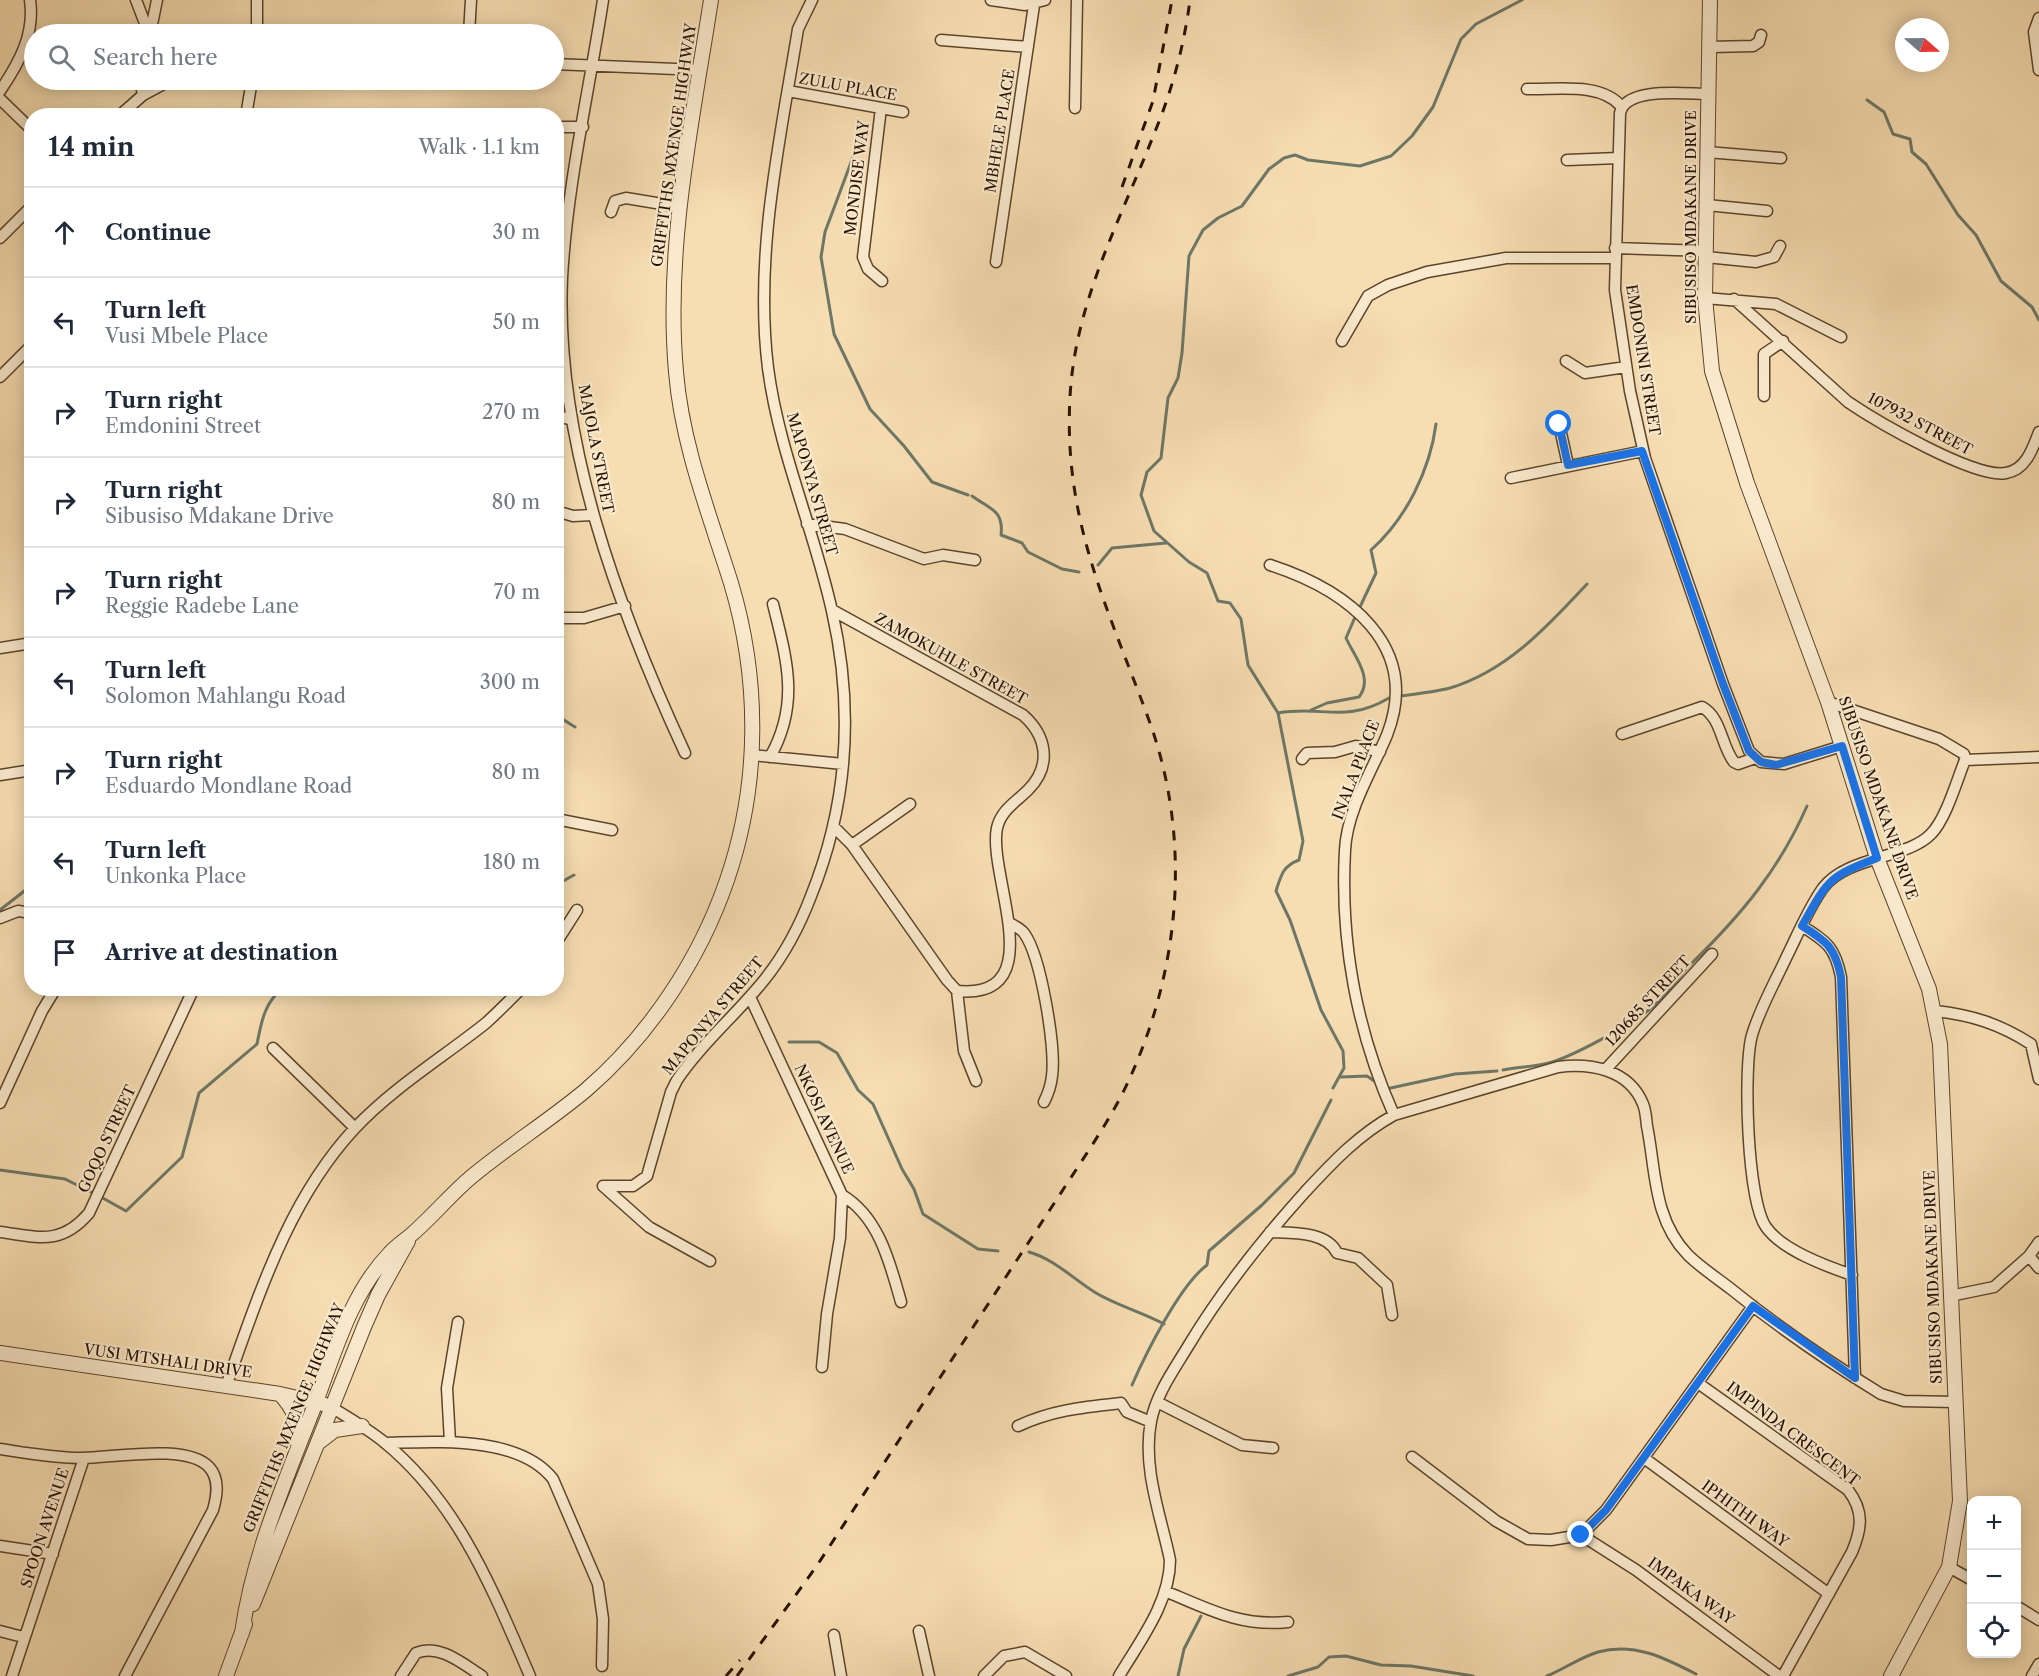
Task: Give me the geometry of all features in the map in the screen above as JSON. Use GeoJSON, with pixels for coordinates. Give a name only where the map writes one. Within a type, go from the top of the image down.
{"type":"FeatureCollection","features":[{"type":"Feature","properties":{"kind":"street"},"geometry":{"type":"LineString","coordinates":[[30,0],[30,24]]}},
{"type":"Feature","properties":{"kind":"street"},"geometry":{"type":"LineString","coordinates":[[136,0],[145,24]]}},
{"type":"Feature","properties":{"kind":"street"},"geometry":{"type":"LineString","coordinates":[[151,24],[157,0]]}},
{"type":"Feature","properties":{"kind":"street"},"geometry":{"type":"LineString","coordinates":[[257,0],[257,24]]}},
{"type":"Feature","properties":{"kind":"street"},"geometry":{"type":"LineString","coordinates":[[470,24],[471,0]]}},
{"type":"Feature","properties":{"kind":"street","name":"MAJOLA STREET"},"geometry":{"type":"LineString","coordinates":[[564,213],[583,127],[603,0]]}},
{"type":"Feature","properties":{"kind":"street","name":"GRIFFITHS MXENGE HIGHWAY"},"geometry":{"type":"LineString","coordinates":[[242,1633],[254,1567],[342,1334],[364,1290],[392,1251],[472,1177],[586,1090],[613,1065],[656,1015],[696,950],[727,880],[743,822],[752,755],[751,684],[742,627],[697,479],[680,403],[676,372],[673,279],[680,207],[711,0]]}},
{"type":"Feature","properties":{"kind":"street","name":"MAPONYA STREET"},"geometry":{"type":"LineString","coordinates":[[710,1261],[649,1227],[603,1186],[633,1186],[647,1176],[671,1092],[677,1080],[767,978],[795,932],[810,900],[835,828],[846,724],[844,679],[832,610],[775,408],[768,366],[764,293],[768,231],[798,29],[812,0]]}},
{"type":"Feature","properties":{"kind":"street"},"geometry":{"type":"LineString","coordinates":[[991,0],[1040,2]]}},
{"type":"Feature","properties":{"kind":"street"},"geometry":{"type":"LineString","coordinates":[[1075,108],[1077,0]]}},
{"type":"Feature","properties":{"kind":"street","name":"SIBUSISO MDAKANE DRIVE"},"geometry":{"type":"LineString","coordinates":[[1710,0],[1705,298],[1712,371],[1720,403],[1747,483],[1828,702],[1879,857],[1929,989],[1940,1044],[1960,1501],[1948,1567],[1891,1676]]}},
{"type":"Feature","properties":{"kind":"street","name":"MBHELE PLACE"},"geometry":{"type":"LineString","coordinates":[[996,262],[1028,47],[1040,2]]}},
{"type":"Feature","properties":{"kind":"street"},"geometry":{"type":"LineString","coordinates":[[2039,18],[2034,32],[2039,70]]}},
{"type":"Feature","properties":{"kind":"street"},"geometry":{"type":"LineString","coordinates":[[1710,47],[1754,46],[1759,42],[1761,35]]}},
{"type":"Feature","properties":{"kind":"street"},"geometry":{"type":"LineString","coordinates":[[941,40],[1028,47]]}},
{"type":"Feature","properties":{"kind":"street"},"geometry":{"type":"LineString","coordinates":[[0,91],[24,49]]}},
{"type":"Feature","properties":{"kind":"street"},"geometry":{"type":"LineString","coordinates":[[564,64],[700,70]]}},
{"type":"Feature","properties":{"kind":"street"},"geometry":{"type":"LineString","coordinates":[[1527,89],[1600,92],[1612,96],[1621,106],[1633,97],[1647,94],[1708,94]]}},
{"type":"Feature","properties":{"kind":"street"},"geometry":{"type":"LineString","coordinates":[[142,90],[143,95]]}},
{"type":"Feature","properties":{"kind":"street"},"geometry":{"type":"LineString","coordinates":[[128,108],[152,90]]}},
{"type":"Feature","properties":{"kind":"street"},"geometry":{"type":"LineString","coordinates":[[247,108],[250,90]]}},
{"type":"Feature","properties":{"kind":"street","name":"ZULU PLACE"},"geometry":{"type":"LineString","coordinates":[[788,91],[903,112]]}},
{"type":"Feature","properties":{"kind":"street"},"geometry":{"type":"LineString","coordinates":[[0,99],[24,122]]}},
{"type":"Feature","properties":{"kind":"street","name":"EMDONINI STREET"},"geometry":{"type":"LineString","coordinates":[[1621,106],[1615,253],[1617,311],[1642,451],[1723,684],[1749,751],[1755,758]]}},
{"type":"Feature","properties":{"kind":"street","name":"MONDISE WAY"},"geometry":{"type":"LineString","coordinates":[[881,108],[863,256],[868,269],[882,281]]}},
{"type":"Feature","properties":{"kind":"street"},"geometry":{"type":"LineString","coordinates":[[564,127],[583,127]]}},
{"type":"Feature","properties":{"kind":"street"},"geometry":{"type":"LineString","coordinates":[[1707,152],[1781,158]]}},
{"type":"Feature","properties":{"kind":"street"},"geometry":{"type":"LineString","coordinates":[[1567,160],[1618,158]]}},
{"type":"Feature","properties":{"kind":"street"},"geometry":{"type":"LineString","coordinates":[[611,212],[615,201],[626,198],[680,207]]}},
{"type":"Feature","properties":{"kind":"street"},"geometry":{"type":"LineString","coordinates":[[1707,205],[1767,211]]}},
{"type":"Feature","properties":{"kind":"street"},"geometry":{"type":"LineString","coordinates":[[0,238],[24,214]]}},
{"type":"Feature","properties":{"kind":"street"},"geometry":{"type":"LineString","coordinates":[[1342,341],[1368,296],[1388,285],[1426,272],[1506,258],[1615,253],[1706,254],[1756,262],[1774,257],[1780,246]]}},
{"type":"Feature","properties":{"kind":"street"},"geometry":{"type":"LineString","coordinates":[[1705,298],[1776,303],[1841,337]]}},
{"type":"Feature","properties":{"kind":"street","name":"107932 STREET"},"geometry":{"type":"LineString","coordinates":[[1734,299],[1858,410],[1976,470],[1998,474],[2014,471],[2031,453],[2039,432]]}},
{"type":"Feature","properties":{"kind":"street","name":"MAJOLA STREET"},"geometry":{"type":"LineString","coordinates":[[564,341],[572,420],[592,515],[652,684],[685,753]]}},
{"type":"Feature","properties":{"kind":"street"},"geometry":{"type":"LineString","coordinates":[[1764,396],[1764,354],[1783,341]]}},
{"type":"Feature","properties":{"kind":"street"},"geometry":{"type":"LineString","coordinates":[[0,377],[24,353]]}},
{"type":"Feature","properties":{"kind":"street"},"geometry":{"type":"LineString","coordinates":[[1566,361],[1585,373],[1626,366]]}},
{"type":"Feature","properties":{"kind":"street"},"geometry":{"type":"LineString","coordinates":[[564,418],[572,420]]}},
{"type":"Feature","properties":{"kind":"street"},"geometry":{"type":"LineString","coordinates":[[1559,424],[1568,465]]}},
{"type":"Feature","properties":{"kind":"street"},"geometry":{"type":"LineString","coordinates":[[1511,478],[1642,451]]}},
{"type":"Feature","properties":{"kind":"street"},"geometry":{"type":"LineString","coordinates":[[564,513],[573,516],[592,515]]}},
{"type":"Feature","properties":{"kind":"street"},"geometry":{"type":"LineString","coordinates":[[807,524],[845,529],[924,559],[943,555],[975,560]]}},
{"type":"Feature","properties":{"kind":"street","name":"INALA PLACE"},"geometry":{"type":"LineString","coordinates":[[1270,565],[1318,585],[1344,601],[1366,620],[1387,649],[1397,679],[1394,713],[1347,834],[1344,904],[1350,970],[1377,1077],[1394,1115]]}},
{"type":"Feature","properties":{"kind":"street"},"geometry":{"type":"LineString","coordinates":[[770,757],[784,728],[790,699],[785,650],[774,604]]}},
{"type":"Feature","properties":{"kind":"street"},"geometry":{"type":"LineString","coordinates":[[564,618],[584,618],[625,606]]}},
{"type":"Feature","properties":{"kind":"street","name":"ZAMOKUHLE STREET"},"geometry":{"type":"LineString","coordinates":[[832,610],[1023,715],[1037,730],[1044,744],[1044,762],[1029,790],[1009,806],[999,819],[997,828],[996,850],[1009,923],[1011,950],[1007,969],[1002,976],[980,989],[957,991]]}},
{"type":"Feature","properties":{"kind":"street"},"geometry":{"type":"LineString","coordinates":[[0,648],[24,644]]}},
{"type":"Feature","properties":{"kind":"street"},"geometry":{"type":"LineString","coordinates":[[1828,702],[1939,739],[1964,754],[1965,760],[1932,833],[1926,838],[1841,872],[1831,880],[1802,926],[1761,1010],[1749,1046],[1752,1186],[1759,1214],[1770,1232],[1797,1251],[1852,1275]]}},
{"type":"Feature","properties":{"kind":"street"},"geometry":{"type":"LineString","coordinates":[[1622,735],[1702,707],[1710,712],[1734,762],[1738,764],[1755,758],[1769,765],[1784,764],[1842,746]]}},
{"type":"Feature","properties":{"kind":"street"},"geometry":{"type":"LineString","coordinates":[[1302,759],[1307,753],[1335,752],[1356,746],[1380,752]]}},
{"type":"Feature","properties":{"kind":"street"},"geometry":{"type":"LineString","coordinates":[[752,755],[843,764]]}},
{"type":"Feature","properties":{"kind":"street"},"geometry":{"type":"LineString","coordinates":[[1965,760],[2039,757]]}},
{"type":"Feature","properties":{"kind":"street"},"geometry":{"type":"LineString","coordinates":[[0,776],[24,772]]}},
{"type":"Feature","properties":{"kind":"street"},"geometry":{"type":"LineString","coordinates":[[852,845],[910,804]]}},
{"type":"Feature","properties":{"kind":"street"},"geometry":{"type":"LineString","coordinates":[[564,821],[612,830]]}},
{"type":"Feature","properties":{"kind":"street"},"geometry":{"type":"LineString","coordinates":[[835,828],[852,845],[947,981],[957,991],[964,1051],[976,1081]]}},
{"type":"Feature","properties":{"kind":"street"},"geometry":{"type":"LineString","coordinates":[[564,930],[577,910]]}},
{"type":"Feature","properties":{"kind":"street"},"geometry":{"type":"LineString","coordinates":[[0,918],[18,911],[24,912]]}},
{"type":"Feature","properties":{"kind":"street"},"geometry":{"type":"LineString","coordinates":[[1009,923],[1022,930],[1030,942],[1046,994],[1053,1064],[1051,1084],[1044,1102]]}},
{"type":"Feature","properties":{"kind":"street"},"geometry":{"type":"LineString","coordinates":[[1802,926],[1821,938],[1834,952],[1841,977],[1855,1378]]}},
{"type":"Feature","properties":{"kind":"street","name":"120685 STREET"},"geometry":{"type":"LineString","coordinates":[[1606,1069],[1712,954]]}},
{"type":"Feature","properties":{"kind":"street"},"geometry":{"type":"LineString","coordinates":[[0,1103],[51,996]]}},
{"type":"Feature","properties":{"kind":"street","name":"GOQO STREET"},"geometry":{"type":"LineString","coordinates":[[0,1232],[46,1238],[58,1236],[68,1233],[89,1213],[190,996]]}},
{"type":"Feature","properties":{"kind":"street"},"geometry":{"type":"LineString","coordinates":[[226,1386],[282,1237],[326,1166],[355,1128],[426,1066],[487,1022],[514,996]]}},
{"type":"Feature","properties":{"kind":"street","name":"NKOSI AVENUE"},"geometry":{"type":"LineString","coordinates":[[750,997],[842,1195],[840,1238],[827,1314],[822,1367]]}},
{"type":"Feature","properties":{"kind":"street"},"geometry":{"type":"LineString","coordinates":[[1935,1011],[1979,1018],[2010,1030],[2031,1044],[2039,1079]]}},
{"type":"Feature","properties":{"kind":"street"},"geometry":{"type":"LineString","coordinates":[[273,1048],[355,1128]]}},
{"type":"Feature","properties":{"kind":"street"},"geometry":{"type":"LineString","coordinates":[[1119,1676],[1166,1591],[1170,1575],[1170,1560],[1150,1470],[1151,1422],[1157,1402],[1208,1314],[1244,1262],[1340,1155],[1370,1128],[1394,1115],[1551,1069],[1580,1064],[1606,1069],[1624,1081],[1644,1104],[1655,1188],[1663,1217],[1688,1254],[1753,1306],[1881,1394],[1904,1401],[1955,1402]]}},
{"type":"Feature","properties":{"kind":"street"},"geometry":{"type":"LineString","coordinates":[[842,1195],[857,1205],[872,1223],[886,1253],[902,1302]]}},
{"type":"Feature","properties":{"kind":"street"},"geometry":{"type":"LineString","coordinates":[[1270,1232],[1295,1233],[1323,1239],[1333,1245],[1337,1253],[1358,1258],[1387,1285],[1392,1315]]}},
{"type":"Feature","properties":{"kind":"street","name":"GRIFFITHS MXENGE HIGHWAY"},"geometry":{"type":"LineString","coordinates":[[226,1676],[315,1446],[378,1295],[412,1234]]}},
{"type":"Feature","properties":{"kind":"street"},"geometry":{"type":"LineString","coordinates":[[1950,1296],[1994,1287],[2029,1256],[2039,1242]]}},
{"type":"Feature","properties":{"kind":"street"},"geometry":{"type":"LineString","coordinates":[[2029,1256],[2039,1268]]}},
{"type":"Feature","properties":{"kind":"street"},"geometry":{"type":"LineString","coordinates":[[1412,1457],[1516,1535],[1538,1540],[1581,1535],[1594,1526],[1753,1306]]}},
{"type":"Feature","properties":{"kind":"street"},"geometry":{"type":"LineString","coordinates":[[450,1442],[447,1388],[458,1322]]}},
{"type":"Feature","properties":{"kind":"street","name":"VUSI MTSHALI DRIVE"},"geometry":{"type":"LineString","coordinates":[[0,1353],[280,1394],[316,1401],[331,1407]]}},
{"type":"Feature","properties":{"kind":"street","name":"IMPINDA CRESCENT"},"geometry":{"type":"LineString","coordinates":[[1698,1383],[1848,1490],[1858,1504],[1860,1533],[1829,1594],[1781,1676]]}},
{"type":"Feature","properties":{"kind":"street"},"geometry":{"type":"LineString","coordinates":[[280,1394],[288,1403],[296,1419],[298,1438],[293,1461]]}},
{"type":"Feature","properties":{"kind":"street"},"geometry":{"type":"LineString","coordinates":[[1157,1402],[1242,1445],[1273,1448]]}},
{"type":"Feature","properties":{"kind":"street"},"geometry":{"type":"LineString","coordinates":[[1018,1426],[1066,1409],[1121,1403],[1127,1412],[1151,1422]]}},
{"type":"Feature","properties":{"kind":"street"},"geometry":{"type":"LineString","coordinates":[[331,1407],[385,1443],[425,1484],[462,1531],[486,1575],[530,1676]]}},
{"type":"Feature","properties":{"kind":"street"},"geometry":{"type":"LineString","coordinates":[[315,1446],[335,1431],[362,1426]]}},
{"type":"Feature","properties":{"kind":"street"},"geometry":{"type":"LineString","coordinates":[[385,1443],[450,1442],[504,1450],[528,1456],[538,1462],[553,1479],[598,1584],[603,1619],[602,1666]]}},
{"type":"Feature","properties":{"kind":"street"},"geometry":{"type":"LineString","coordinates":[[0,1449],[84,1458],[166,1454],[190,1457],[208,1466],[217,1485],[210,1517],[125,1676]]}},
{"type":"Feature","properties":{"kind":"street","name":"SPOON AVENUE"},"geometry":{"type":"LineString","coordinates":[[12,1676],[84,1458]]}},
{"type":"Feature","properties":{"kind":"street","name":"IPHITHI WAY"},"geometry":{"type":"LineString","coordinates":[[1644,1458],[1829,1594]]}},
{"type":"Feature","properties":{"kind":"street","name":"IMPAKA WAY"},"geometry":{"type":"LineString","coordinates":[[1581,1535],[1636,1570],[1781,1676]]}},
{"type":"Feature","properties":{"kind":"street"},"geometry":{"type":"LineString","coordinates":[[0,1546],[53,1554]]}},
{"type":"Feature","properties":{"kind":"street"},"geometry":{"type":"LineString","coordinates":[[1948,1567],[1967,1578]]}},
{"type":"Feature","properties":{"kind":"street"},"geometry":{"type":"LineString","coordinates":[[1166,1591],[1237,1620],[1262,1625],[1288,1622]]}},
{"type":"Feature","properties":{"kind":"street"},"geometry":{"type":"LineString","coordinates":[[2021,1609],[2039,1620]]}},
{"type":"Feature","properties":{"kind":"street"},"geometry":{"type":"LineString","coordinates":[[918,1630],[929,1676]]}},
{"type":"Feature","properties":{"kind":"street"},"geometry":{"type":"LineString","coordinates":[[0,1632],[23,1637]]}},
{"type":"Feature","properties":{"kind":"street"},"geometry":{"type":"LineString","coordinates":[[834,1635],[841,1676]]}},
{"type":"Feature","properties":{"kind":"street"},"geometry":{"type":"LineString","coordinates":[[401,1676],[416,1653],[431,1649],[451,1657],[482,1676]]}},
{"type":"Feature","properties":{"kind":"street"},"geometry":{"type":"LineString","coordinates":[[984,1676],[1005,1656],[1025,1652],[1066,1676]]}},
{"type":"Feature","properties":{"kind":"street"},"geometry":{"type":"LineString","coordinates":[[2032,1676],[2039,1664]]}},
{"type":"Feature","properties":{"kind":"waterway"},"geometry":{"type":"LineString","coordinates":[[1333,1088],[1344,1068],[1343,1051],[1321,1010],[1290,920],[1276,891],[1283,872],[1289,865],[1299,860],[1303,841],[1278,713],[1248,665],[1241,619],[1230,603],[1218,601],[1207,573],[1189,562],[1154,531],[1141,495],[1147,472],[1161,458],[1168,398],[1178,378],[1182,353],[1189,256],[1203,230],[1218,218],[1242,206],[1269,169],[1284,158],[1295,155],[1308,160],[1360,166],[1391,156],[1412,136],[1433,107],[1461,39],[1476,24],[1522,0]]}},
{"type":"Feature","properties":{"kind":"waterway"},"geometry":{"type":"LineString","coordinates":[[1867,100],[1884,112],[1893,134],[1910,139],[1912,152],[1926,164],[1958,215],[1976,235],[2001,281],[2032,307],[2039,320]]}},
{"type":"Feature","properties":{"kind":"waterway"},"geometry":{"type":"LineString","coordinates":[[853,157],[825,232],[821,257],[834,334],[870,409],[904,446],[932,482],[968,495]]}},
{"type":"Feature","properties":{"kind":"waterway"},"geometry":{"type":"LineString","coordinates":[[1359,609],[1376,573],[1371,550],[1395,524],[1414,493],[1428,459],[1436,424]]}},
{"type":"Feature","properties":{"kind":"waterway"},"geometry":{"type":"LineString","coordinates":[[972,496],[998,515],[1001,535],[1022,543],[1028,552],[1062,569],[1079,572]]}},
{"type":"Feature","properties":{"kind":"waterway"},"geometry":{"type":"LineString","coordinates":[[1098,565],[1112,548],[1166,543]]}},
{"type":"Feature","properties":{"kind":"waterway"},"geometry":{"type":"LineString","coordinates":[[1400,696],[1450,688],[1490,670],[1508,659],[1542,631],[1587,584]]}},
{"type":"Feature","properties":{"kind":"waterway"},"geometry":{"type":"LineString","coordinates":[[1311,710],[1327,703],[1359,697],[1363,690],[1364,675],[1346,638],[1356,615]]}},
{"type":"Feature","properties":{"kind":"waterway"},"geometry":{"type":"LineString","coordinates":[[1278,713],[1346,712],[1373,706],[1389,698]]}},
{"type":"Feature","properties":{"kind":"waterway"},"geometry":{"type":"LineString","coordinates":[[564,720],[575,727]]}},
{"type":"Feature","properties":{"kind":"waterway"},"geometry":{"type":"LineString","coordinates":[[1503,1070],[1544,1064],[1569,1055],[1619,1029],[1656,1004],[1743,909],[1784,851],[1807,806]]}},
{"type":"Feature","properties":{"kind":"waterway"},"geometry":{"type":"LineString","coordinates":[[564,881],[574,875]]}},
{"type":"Feature","properties":{"kind":"waterway"},"geometry":{"type":"LineString","coordinates":[[0,910],[24,891]]}},
{"type":"Feature","properties":{"kind":"waterway"},"geometry":{"type":"LineString","coordinates":[[101,1197],[126,1211],[182,1157],[199,1093],[257,1044],[262,1020],[268,1005],[275,996]]}},
{"type":"Feature","properties":{"kind":"waterway"},"geometry":{"type":"LineString","coordinates":[[789,1042],[819,1042],[837,1053],[858,1090],[873,1104],[902,1169],[914,1189],[923,1214],[978,1249],[998,1251]]}},
{"type":"Feature","properties":{"kind":"waterway"},"geometry":{"type":"LineString","coordinates":[[1386,1089],[1455,1074],[1497,1071]]}},
{"type":"Feature","properties":{"kind":"waterway"},"geometry":{"type":"LineString","coordinates":[[1341,1077],[1367,1076],[1377,1083]]}},
{"type":"Feature","properties":{"kind":"waterway"},"geometry":{"type":"LineString","coordinates":[[1132,1385],[1175,1303],[1207,1265],[1209,1251],[1262,1205],[1294,1173],[1331,1100]]}},
{"type":"Feature","properties":{"kind":"waterway"},"geometry":{"type":"LineString","coordinates":[[0,1170],[65,1179],[95,1194]]}},
{"type":"Feature","properties":{"kind":"waterway"},"geometry":{"type":"LineString","coordinates":[[1029,1252],[1056,1265],[1104,1298],[1164,1324]]}},
{"type":"Feature","properties":{"kind":"waterway"},"geometry":{"type":"LineString","coordinates":[[1178,1676],[1184,1649],[1201,1616]]}},
{"type":"Feature","properties":{"kind":"waterway"},"geometry":{"type":"LineString","coordinates":[[1547,1676],[1592,1654],[1611,1649],[1649,1653],[1696,1674]]}},
{"type":"Feature","properties":{"kind":"waterway"},"geometry":{"type":"LineString","coordinates":[[1288,1676],[1318,1667],[1329,1657],[1346,1656],[1381,1665],[1411,1666],[1473,1676]]}},
{"type":"Feature","properties":{"kind":"railway"},"geometry":{"type":"LineString","coordinates":[[1122,187],[1153,101],[1172,0]]}},
{"type":"Feature","properties":{"kind":"railway"},"geometry":{"type":"LineString","coordinates":[[737,1676],[816,1567],[1115,1108],[1146,1039],[1159,995],[1169,950],[1174,905],[1175,859],[1172,813],[1163,768],[1150,723],[1105,603],[1081,525],[1070,442],[1070,397],[1080,328],[1101,262],[1172,85],[1190,0]]}},
{"type":"Feature","properties":{"kind":"railway"},"geometry":{"type":"LineString","coordinates":[[726,1676],[740,1660]]}},
{"type":"Feature","properties":{"kind":"route"},"geometry":{"type":"LineString","coordinates":[[1559,424],[1568,465],[1642,451],[1717,661],[1723,684],[1749,751],[1761,762],[1776,765],[1842,746],[1877,858],[1841,872],[1831,880],[1823,889],[1802,926],[1829,945],[1837,959],[1841,977],[1855,1378],[1753,1306],[1594,1526],[1581,1535]]}}]}
